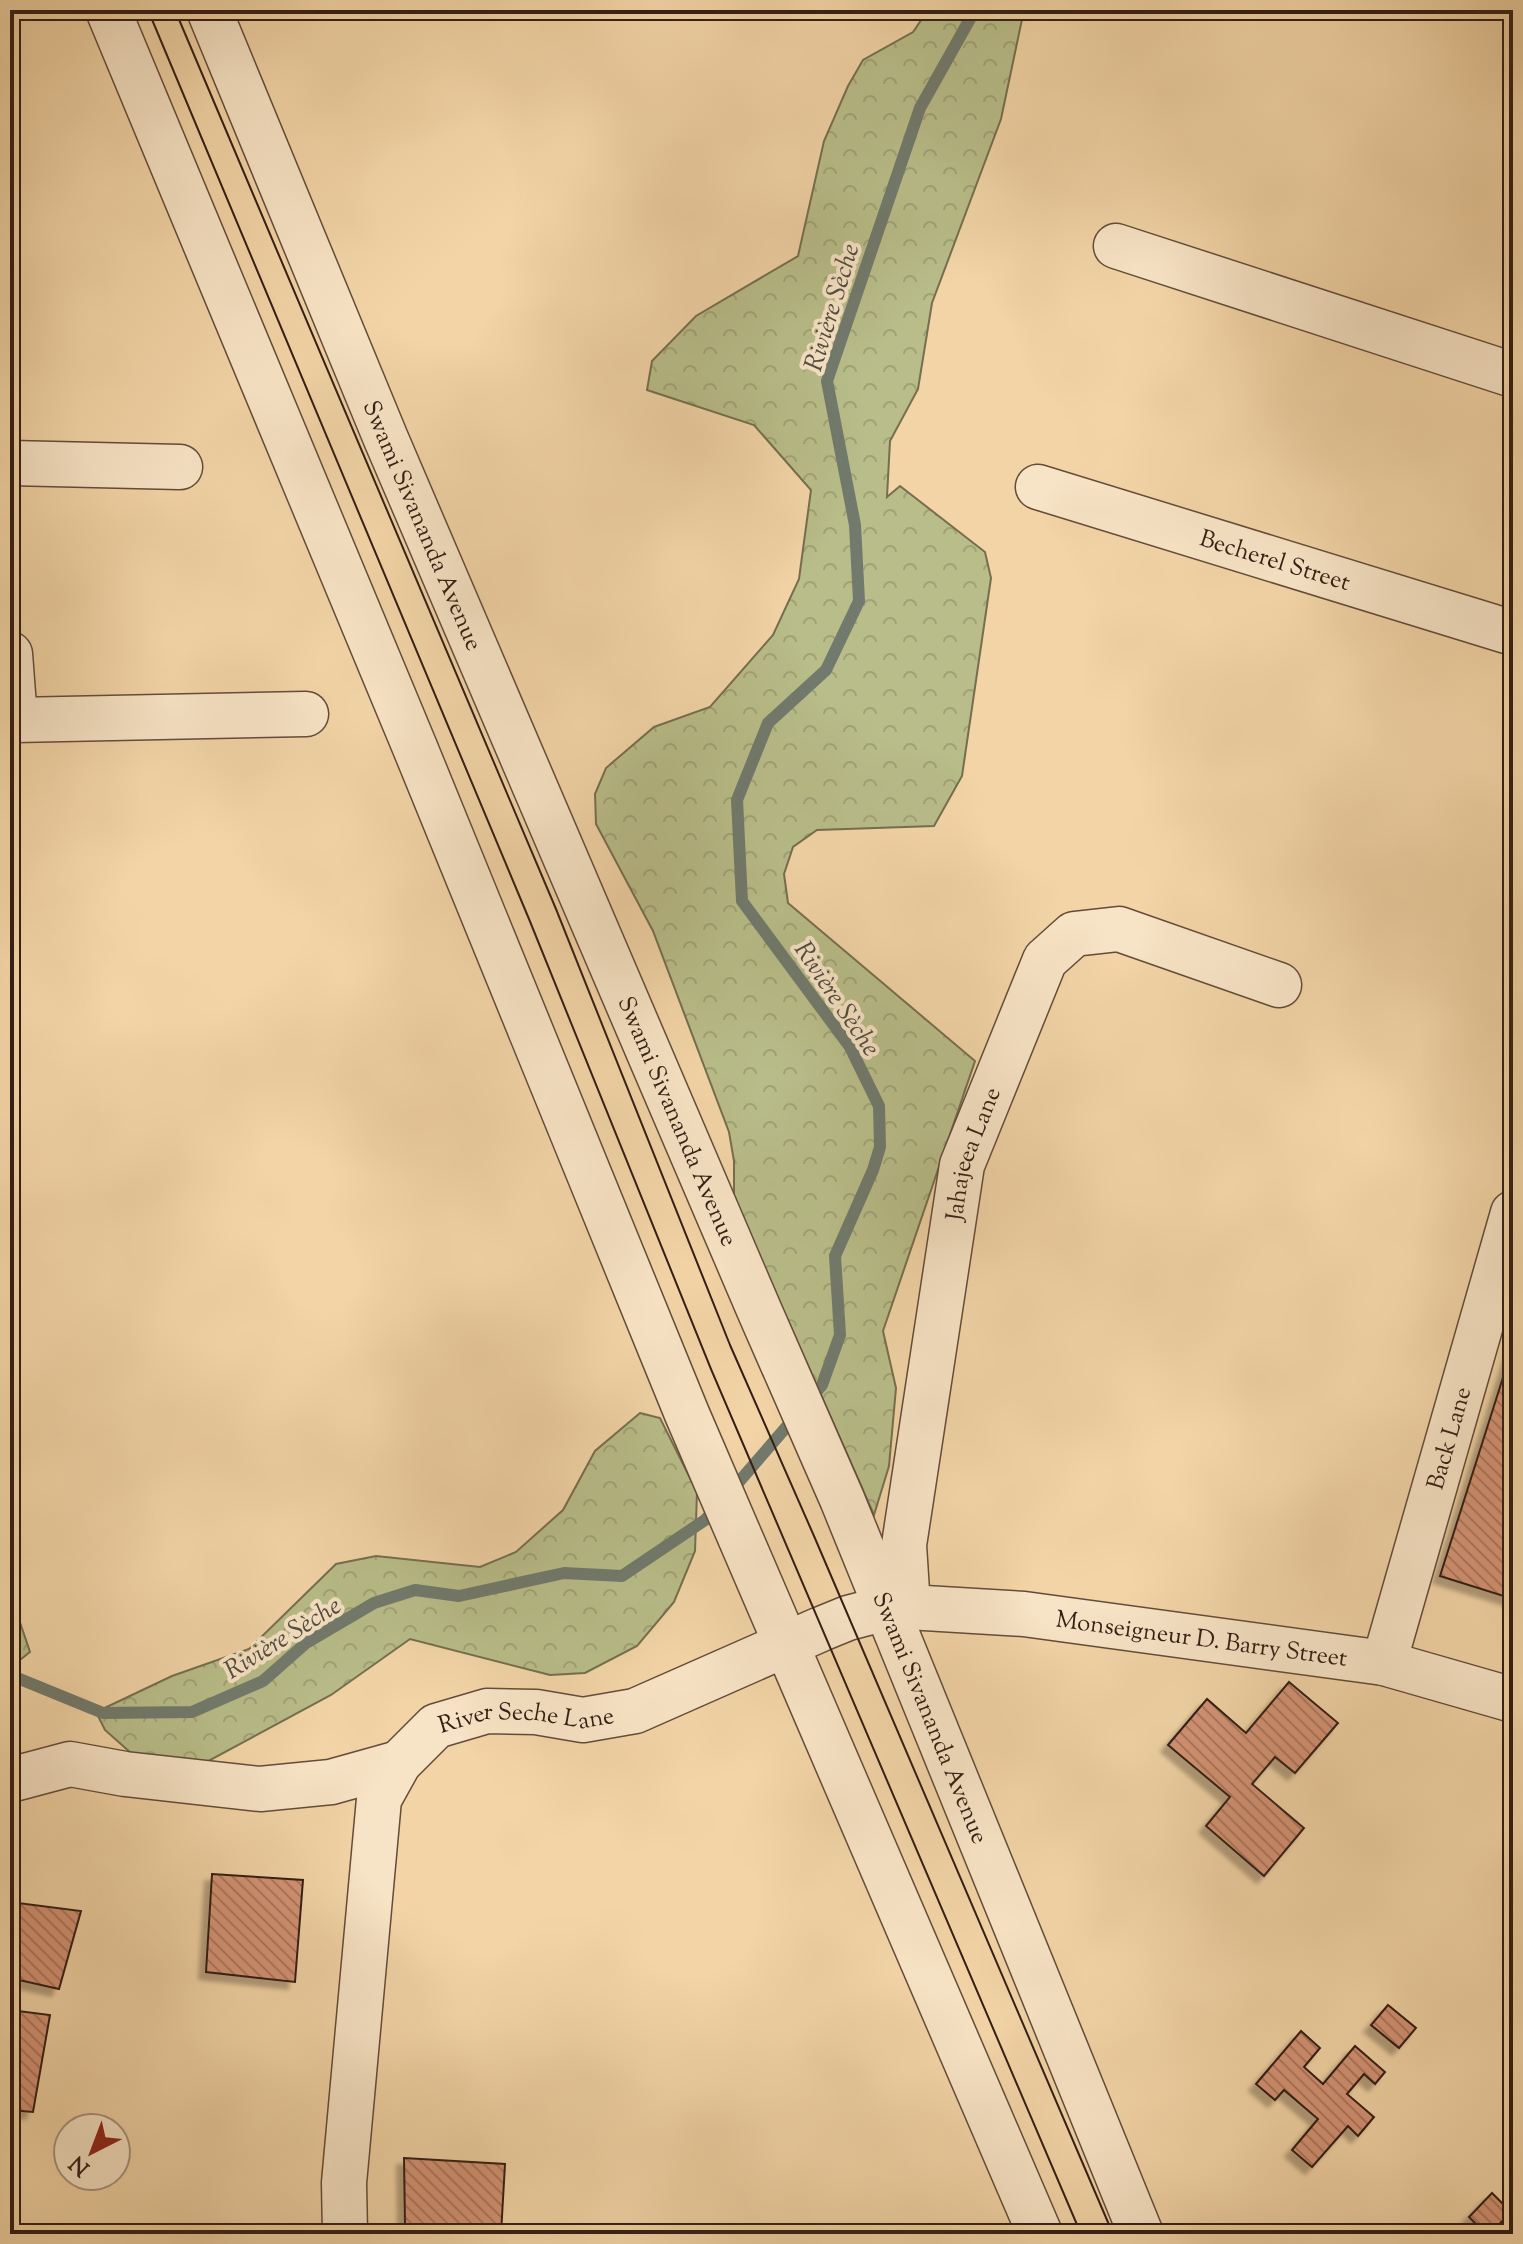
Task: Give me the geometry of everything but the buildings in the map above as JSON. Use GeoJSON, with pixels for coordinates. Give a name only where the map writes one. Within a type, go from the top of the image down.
{"type":"FeatureCollection","features":[{"type":"Feature","properties":{"kind":"street"},"geometry":{"type":"LineString","coordinates":[[108,10],[416,750],[687,1414],[1040,2234]]}},
{"type":"Feature","properties":{"kind":"street","name":"Swami Sivananda Avenue"},"geometry":{"type":"LineString","coordinates":[[209,10],[386,439],[760,1312],[842,1499],[897,1608],[1141,2234]]}},
{"type":"Feature","properties":{"kind":"street"},"geometry":{"type":"LineString","coordinates":[[1116,246],[1513,375]]}},
{"type":"Feature","properties":{"kind":"street"},"geometry":{"type":"LineString","coordinates":[[10,463],[180,467]]}},
{"type":"Feature","properties":{"kind":"street","name":"Becherel Street"},"geometry":{"type":"LineString","coordinates":[[1038,487],[1513,633]]}},
{"type":"Feature","properties":{"kind":"street"},"geometry":{"type":"LineString","coordinates":[[10,654],[15,720],[306,714]]}},
{"type":"Feature","properties":{"kind":"street","name":"Jahajeea Lane"},"geometry":{"type":"LineString","coordinates":[[897,1608],[962,1165],[1045,960],[1074,934],[1119,929],[1279,985]]}},
{"type":"Feature","properties":{"kind":"street","name":"Back Lane"},"geometry":{"type":"LineString","coordinates":[[1384,1663],[1513,1213]]}},
{"type":"Feature","properties":{"kind":"street","name":"River Seche Lane"},"geometry":{"type":"LineString","coordinates":[[345,2234],[344,2183],[379,1799],[399,1763],[436,1726],[487,1711],[536,1712],[583,1720],[635,1711],[848,1618],[897,1608]]}},
{"type":"Feature","properties":{"kind":"street","name":"Monseigneur D. Barry Street"},"geometry":{"type":"LineString","coordinates":[[897,1608],[1024,1614],[1384,1663],[1513,1700]]}},
{"type":"Feature","properties":{"kind":"street"},"geometry":{"type":"LineString","coordinates":[[10,1780],[70,1764],[125,1774],[260,1789],[331,1782],[399,1763]]}},
{"type":"Feature","properties":{"kind":"green space"},"geometry":{"type":"Polygon","coordinates":[[[928,10],[1024,10],[1001,119],[932,303],[918,389],[890,441],[887,497],[900,486],[985,552],[991,578],[962,776],[934,826],[817,830],[793,847],[784,874],[788,903],[975,1061],[883,1331],[896,1388],[889,1466],[874,1515],[734,1198],[734,1161],[729,1132],[653,931],[596,824],[595,794],[606,768],[654,727],[710,707],[773,635],[799,579],[811,490],[754,425],[647,390],[652,361],[696,316],[798,256],[824,141],[848,86],[863,60],[913,32],[928,10]]]}},
{"type":"Feature","properties":{"kind":"green space"},"geometry":{"type":"Polygon","coordinates":[[[640,1413],[660,1418],[697,1492],[695,1551],[674,1602],[637,1646],[585,1673],[550,1675],[410,1639],[331,1695],[188,1772],[150,1770],[105,1730],[96,1712],[172,1676],[249,1649],[336,1564],[376,1556],[480,1567],[516,1552],[563,1510],[595,1451],[640,1413]]]}},
{"type":"Feature","properties":{"kind":"green space"},"geometry":{"type":"Polygon","coordinates":[[[10,1602],[13,1602],[30,1652],[10,1668],[10,1602]]]}},
{"type":"Feature","properties":{"kind":"waterway","name":"Rivière Sèche"},"geometry":{"type":"LineString","coordinates":[[809,1400],[822,1385],[840,1335],[835,1256],[880,1147],[879,1106],[850,1047],[742,901],[737,800],[768,723],[826,670],[859,601],[855,525],[827,381],[920,108],[975,10]]}},
{"type":"Feature","properties":{"kind":"waterway","name":"Rivière Sèche"},"geometry":{"type":"LineString","coordinates":[[731,1491],[795,1417]]}},
{"type":"Feature","properties":{"kind":"waterway","name":"Rivière Sèche"},"geometry":{"type":"LineString","coordinates":[[10,1675],[103,1713],[192,1712],[263,1681],[306,1643],[374,1603],[415,1590],[459,1596],[564,1573],[622,1576],[705,1520],[716,1508]]}},
{"type":"Feature","properties":{"kind":"tram line"},"geometry":{"type":"LineString","coordinates":[[148,10],[529,919],[711,1369],[1081,2234]]}},
{"type":"Feature","properties":{"kind":"tram line"},"geometry":{"type":"LineString","coordinates":[[175,10],[556,909],[730,1345],[1113,2234]]}}]}
